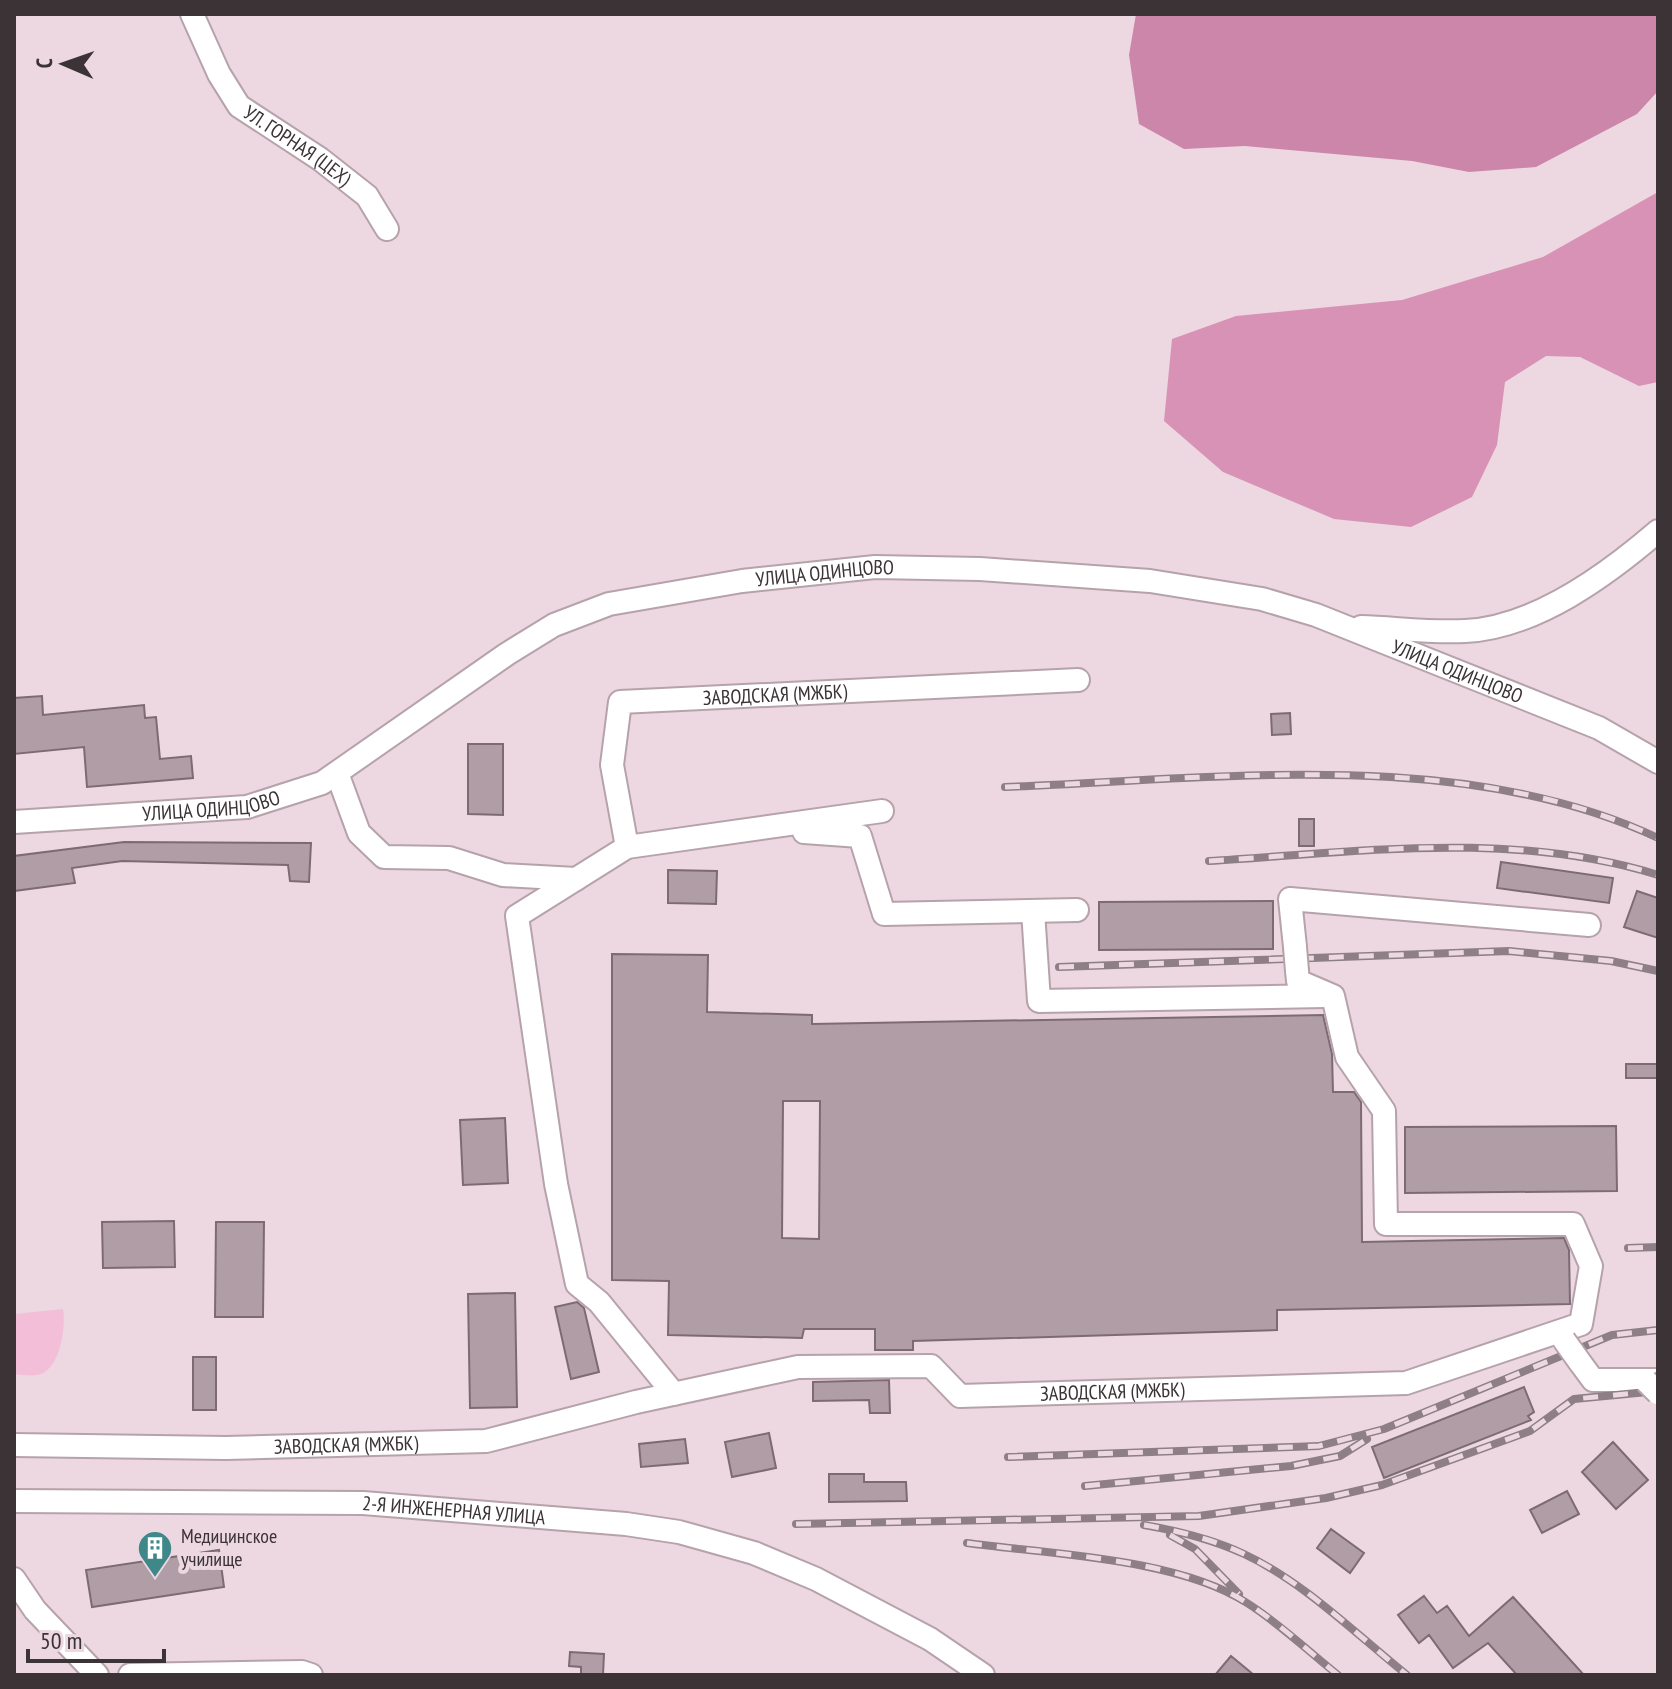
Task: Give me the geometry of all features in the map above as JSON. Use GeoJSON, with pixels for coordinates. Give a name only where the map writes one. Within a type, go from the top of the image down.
{"type":"FeatureCollection","features":[{"type":"Feature","properties":{"kind":"street","name":"УЛ. ГОРНАЯ (ЦЕХ)"},"geometry":{"type":"LineString","coordinates":[[192,14],[219,74],[239,106],[320,159],[367,196],[387,229]]}},
{"type":"Feature","properties":{"kind":"street"},"geometry":{"type":"LineString","coordinates":[[1348,627],[1467,632],[1514,619],[1578,592],[1658,531]]}},
{"type":"Feature","properties":{"kind":"street","name":"УЛИЦА ОДИНЦОВО"},"geometry":{"type":"LineString","coordinates":[[14,822],[247,807],[322,783],[554,625],[609,604],[742,581],[875,567],[980,569],[1134,580],[1262,599],[1348,627],[1599,728],[1658,762]]}},
{"type":"Feature","properties":{"kind":"street","name":"ЗАВОДСКАЯ (МЖБК)"},"geometry":{"type":"LineString","coordinates":[[627,847],[612,765],[620,702],[1078,680]]}},
{"type":"Feature","properties":{"kind":"street"},"geometry":{"type":"LineString","coordinates":[[337,773],[359,833],[384,857],[449,858],[503,875],[576,879]]}},
{"type":"Feature","properties":{"kind":"street"},"geometry":{"type":"LineString","coordinates":[[674,1394],[599,1302],[577,1284],[556,1184],[517,916],[627,847],[882,811]]}},
{"type":"Feature","properties":{"kind":"street"},"geometry":{"type":"LineString","coordinates":[[755,829],[860,836],[884,914],[1077,910]]}},
{"type":"Feature","properties":{"kind":"street"},"geometry":{"type":"LineString","coordinates":[[1333,996],[1298,981],[1290,899],[1589,925]]}},
{"type":"Feature","properties":{"kind":"street"},"geometry":{"type":"LineString","coordinates":[[1033,911],[1039,1001],[1333,996]]}},
{"type":"Feature","properties":{"kind":"street","name":"ЗАВОДСКАЯ (МЖБК)"},"geometry":{"type":"LineString","coordinates":[[14,1445],[226,1448],[486,1441],[798,1367],[931,1366],[960,1396],[1406,1383],[1561,1336],[1581,1324],[1591,1266],[1573,1224],[1386,1224],[1384,1111],[1347,1057],[1333,996]]}},
{"type":"Feature","properties":{"kind":"street"},"geometry":{"type":"LineString","coordinates":[[1561,1336],[1593,1380],[1652,1383]]}},
{"type":"Feature","properties":{"kind":"street","name":"2-Я ИНЖЕНЕРНАЯ УЛИЦА"},"geometry":{"type":"LineString","coordinates":[[14,1501],[363,1503],[626,1524],[716,1540],[754,1553],[879,1611],[930,1639],[983,1675]]}},
{"type":"Feature","properties":{"kind":"street"},"geometry":{"type":"LineString","coordinates":[[14,1579],[35,1610],[97,1675]]}},
{"type":"Feature","properties":{"kind":"street"},"geometry":{"type":"LineString","coordinates":[[130,1675],[302,1672],[311,1675]]}},
{"type":"Feature","properties":{"kind":"shaded area"},"geometry":{"type":"Polygon","coordinates":[[[1136,14],[1658,14],[1658,91],[1637,114],[1536,167],[1469,172],[1412,161],[1245,146],[1184,149],[1139,124],[1129,55],[1136,14]]]}},
{"type":"Feature","properties":{"kind":"shaded area"},"geometry":{"type":"Polygon","coordinates":[[[1658,192],[1658,382],[1639,386],[1580,357],[1546,356],[1505,382],[1497,445],[1472,497],[1411,527],[1334,519],[1223,472],[1164,421],[1172,339],[1236,316],[1402,300],[1543,257],[1658,192]]]}},
{"type":"Feature","properties":{"kind":"shaded area"},"geometry":{"type":"Polygon","coordinates":[[[63,1309],[61,1342],[51,1366],[39,1375],[14,1374],[14,1314],[63,1309]]]}},
{"type":"Feature","properties":{"kind":"building"},"geometry":{"type":"Polygon","coordinates":[[[42,696],[43,715],[144,705],[145,718],[156,717],[160,759],[191,756],[193,778],[87,787],[84,747],[14,754],[14,698],[42,696]]]}},
{"type":"Feature","properties":{"kind":"building"},"geometry":{"type":"Polygon","coordinates":[[[1290,713],[1291,734],[1272,735],[1271,714],[1290,713]]]}},
{"type":"Feature","properties":{"kind":"building"},"geometry":{"type":"Polygon","coordinates":[[[468,744],[503,744],[503,815],[468,814],[468,744]]]}},
{"type":"Feature","properties":{"kind":"building"},"geometry":{"type":"Polygon","coordinates":[[[1299,819],[1314,819],[1314,846],[1299,846],[1299,819]]]}},
{"type":"Feature","properties":{"kind":"building"},"geometry":{"type":"Polygon","coordinates":[[[124,842],[311,843],[309,882],[290,881],[288,865],[122,861],[72,868],[75,883],[14,891],[14,856],[124,842]]]}},
{"type":"Feature","properties":{"kind":"building"},"geometry":{"type":"Polygon","coordinates":[[[1501,862],[1613,878],[1609,903],[1497,888],[1501,862]]]}},
{"type":"Feature","properties":{"kind":"building"},"geometry":{"type":"Polygon","coordinates":[[[668,870],[717,871],[716,904],[668,903],[668,870]]]}},
{"type":"Feature","properties":{"kind":"building"},"geometry":{"type":"Polygon","coordinates":[[[1637,891],[1658,898],[1658,938],[1624,927],[1637,891]]]}},
{"type":"Feature","properties":{"kind":"building"},"geometry":{"type":"Polygon","coordinates":[[[1273,901],[1273,949],[1099,950],[1099,902],[1273,901]]]}},
{"type":"Feature","properties":{"kind":"building"},"geometry":{"type":"Polygon","coordinates":[[[612,954],[708,955],[707,1012],[812,1015],[812,1024],[1323,1015],[1332,1054],[1333,1092],[1354,1092],[1361,1102],[1362,1242],[1564,1238],[1569,1250],[1570,1304],[1277,1310],[1277,1330],[913,1341],[913,1350],[875,1350],[875,1329],[804,1329],[802,1338],[668,1335],[669,1281],[612,1280],[612,954]],[[783,1101],[782,1238],[819,1239],[820,1101],[783,1101]]]}},
{"type":"Feature","properties":{"kind":"building"},"geometry":{"type":"Polygon","coordinates":[[[1626,1064],[1658,1064],[1658,1078],[1626,1078],[1626,1064]]]}},
{"type":"Feature","properties":{"kind":"building"},"geometry":{"type":"Polygon","coordinates":[[[505,1118],[508,1183],[463,1185],[460,1120],[505,1118]]]}},
{"type":"Feature","properties":{"kind":"building"},"geometry":{"type":"Polygon","coordinates":[[[1616,1126],[1617,1191],[1405,1193],[1405,1127],[1616,1126]]]}},
{"type":"Feature","properties":{"kind":"building"},"geometry":{"type":"Polygon","coordinates":[[[174,1221],[175,1267],[103,1268],[102,1222],[174,1221]]]}},
{"type":"Feature","properties":{"kind":"building"},"geometry":{"type":"Polygon","coordinates":[[[216,1222],[264,1222],[263,1317],[215,1317],[216,1222]]]}},
{"type":"Feature","properties":{"kind":"building"},"geometry":{"type":"Polygon","coordinates":[[[515,1293],[517,1407],[470,1408],[468,1294],[515,1293]]]}},
{"type":"Feature","properties":{"kind":"building"},"geometry":{"type":"Polygon","coordinates":[[[577,1302],[584,1308],[599,1372],[571,1379],[555,1307],[577,1302]]]}},
{"type":"Feature","properties":{"kind":"building"},"geometry":{"type":"Polygon","coordinates":[[[193,1357],[216,1357],[216,1410],[193,1410],[193,1357]]]}},
{"type":"Feature","properties":{"kind":"building"},"geometry":{"type":"Polygon","coordinates":[[[889,1380],[890,1413],[870,1413],[869,1400],[813,1401],[813,1382],[889,1380]]]}},
{"type":"Feature","properties":{"kind":"building"},"geometry":{"type":"Polygon","coordinates":[[[1524,1387],[1534,1412],[1528,1416],[1531,1420],[1384,1478],[1372,1447],[1524,1387]]]}},
{"type":"Feature","properties":{"kind":"building"},"geometry":{"type":"Polygon","coordinates":[[[769,1433],[776,1468],[732,1477],[725,1442],[769,1433]]]}},
{"type":"Feature","properties":{"kind":"building"},"geometry":{"type":"Polygon","coordinates":[[[685,1439],[688,1463],[641,1467],[639,1444],[685,1439]]]}},
{"type":"Feature","properties":{"kind":"building"},"geometry":{"type":"Polygon","coordinates":[[[1613,1442],[1648,1480],[1616,1509],[1582,1472],[1613,1442]]]}},
{"type":"Feature","properties":{"kind":"building"},"geometry":{"type":"Polygon","coordinates":[[[829,1474],[864,1474],[864,1482],[906,1482],[907,1501],[829,1502],[829,1474]]]}},
{"type":"Feature","properties":{"kind":"building"},"geometry":{"type":"Polygon","coordinates":[[[1567,1491],[1579,1514],[1542,1533],[1530,1510],[1567,1491]]]}},
{"type":"Feature","properties":{"kind":"building"},"geometry":{"type":"Polygon","coordinates":[[[1331,1529],[1364,1553],[1350,1573],[1317,1548],[1331,1529]]]}},
{"type":"Feature","properties":{"kind":"building","name":"Медицинское училище"},"geometry":{"type":"Polygon","coordinates":[[[219,1550],[224,1587],[92,1607],[86,1570],[219,1550]]]}},
{"type":"Feature","properties":{"kind":"building"},"geometry":{"type":"Polygon","coordinates":[[[1424,1596],[1437,1613],[1447,1606],[1469,1636],[1513,1597],[1584,1675],[1517,1675],[1488,1643],[1453,1668],[1429,1635],[1419,1643],[1398,1615],[1424,1596]]]}},
{"type":"Feature","properties":{"kind":"building"},"geometry":{"type":"Polygon","coordinates":[[[570,1652],[604,1654],[603,1675],[581,1675],[581,1667],[569,1666],[570,1652]]]}},
{"type":"Feature","properties":{"kind":"building"},"geometry":{"type":"Polygon","coordinates":[[[1231,1656],[1254,1675],[1215,1675],[1231,1656]]]}},
{"type":"Feature","properties":{"kind":"railway"},"geometry":{"type":"LineString","coordinates":[[1005,787],[1253,775],[1422,779],[1504,790],[1583,809],[1658,838]]}},
{"type":"Feature","properties":{"kind":"railway"},"geometry":{"type":"LineString","coordinates":[[1209,861],[1379,850],[1492,848],[1603,861],[1658,875]]}},
{"type":"Feature","properties":{"kind":"railway"},"geometry":{"type":"LineString","coordinates":[[1059,967],[1509,951],[1611,961],[1658,971]]}},
{"type":"Feature","properties":{"kind":"railway"},"geometry":{"type":"LineString","coordinates":[[1628,1248],[1658,1247]]}},
{"type":"Feature","properties":{"kind":"railway"},"geometry":{"type":"LineString","coordinates":[[1008,1457],[1319,1446],[1384,1429],[1612,1335],[1658,1330]]}},
{"type":"Feature","properties":{"kind":"railway"},"geometry":{"type":"LineString","coordinates":[[796,1524],[1199,1516],[1326,1498],[1382,1485],[1530,1431],[1574,1399],[1658,1391]]}},
{"type":"Feature","properties":{"kind":"railway"},"geometry":{"type":"LineString","coordinates":[[1085,1486],[1291,1466],[1340,1456],[1367,1439]]}},
{"type":"Feature","properties":{"kind":"railway"},"geometry":{"type":"LineString","coordinates":[[1144,1525],[1208,1540],[1266,1566],[1308,1594],[1407,1675]]}},
{"type":"Feature","properties":{"kind":"railway"},"geometry":{"type":"LineString","coordinates":[[1170,1535],[1195,1549],[1239,1594]]}},
{"type":"Feature","properties":{"kind":"railway"},"geometry":{"type":"LineString","coordinates":[[967,1543],[1112,1560],[1186,1576],[1247,1603],[1338,1675]]}},
{"type":"Feature","properties":{"kind":"place","name":"Медицинское училище"},"geometry":{"type":"Point","coordinates":[155,1579]}}]}
